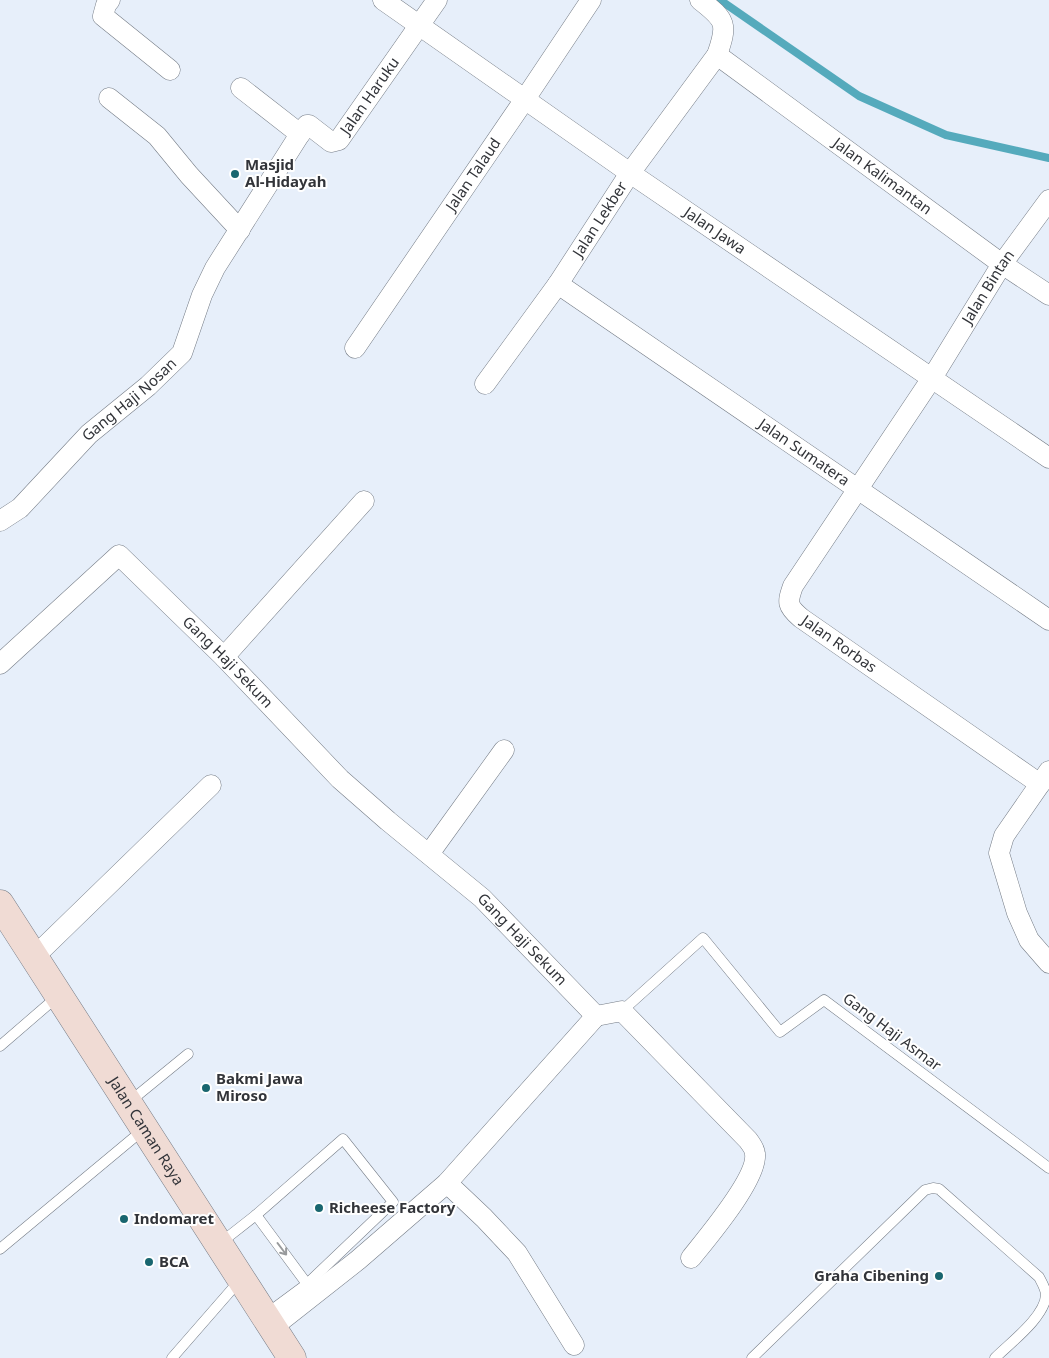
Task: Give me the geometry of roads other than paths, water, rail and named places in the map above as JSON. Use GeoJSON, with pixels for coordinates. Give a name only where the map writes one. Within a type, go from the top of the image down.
{"type":"FeatureCollection","features":[{"type":"Feature","properties":{"kind":"main road","name":"Jalan Caman Raya"},"geometry":{"type":"LineString","coordinates":[[0,904],[292,1358]]}},
{"type":"Feature","properties":{"kind":"street"},"geometry":{"type":"LineString","coordinates":[[110,0],[106,5],[103,16],[170,70]]}},
{"type":"Feature","properties":{"kind":"street","name":"Jalan Jawa"},"geometry":{"type":"LineString","coordinates":[[383,0],[630,173],[1049,458]]}},
{"type":"Feature","properties":{"kind":"street"},"geometry":{"type":"LineString","coordinates":[[419,25],[436,0]]}},
{"type":"Feature","properties":{"kind":"street","name":"Jalan Talaud"},"geometry":{"type":"LineString","coordinates":[[355,348],[591,0]]}},
{"type":"Feature","properties":{"kind":"street"},"geometry":{"type":"LineString","coordinates":[[700,0],[719,16],[723,24],[724,34],[717,55]]}},
{"type":"Feature","properties":{"kind":"street","name":"Jalan Haruku"},"geometry":{"type":"LineString","coordinates":[[300,134],[309,125],[331,142],[339,140],[419,25]]}},
{"type":"Feature","properties":{"kind":"street","name":"Jalan Lekber"},"geometry":{"type":"LineString","coordinates":[[485,384],[558,284],[630,173],[717,55]]}},
{"type":"Feature","properties":{"kind":"street","name":"Jalan Kalimantan"},"geometry":{"type":"LineString","coordinates":[[717,55],[1002,264],[1049,296]]}},
{"type":"Feature","properties":{"kind":"street"},"geometry":{"type":"LineString","coordinates":[[241,88],[300,134]]}},
{"type":"Feature","properties":{"kind":"street"},"geometry":{"type":"LineString","coordinates":[[109,98],[157,136],[189,175],[240,230]]}},
{"type":"Feature","properties":{"kind":"street","name":"Gang Haji Nosan"},"geometry":{"type":"LineString","coordinates":[[0,521],[20,508],[89,434],[148,386],[182,353],[211,275],[300,134]]}},
{"type":"Feature","properties":{"kind":"street","name":"Jalan Bintan"},"geometry":{"type":"LineString","coordinates":[[932,378],[1002,264],[1049,200]]}},
{"type":"Feature","properties":{"kind":"street","name":"Jalan Sumatera"},"geometry":{"type":"LineString","coordinates":[[558,284],[1049,620]]}},
{"type":"Feature","properties":{"kind":"street","name":"Jalan Rorbas"},"geometry":{"type":"LineString","coordinates":[[932,378],[793,586],[788,600],[790,610],[1045,777]]}},
{"type":"Feature","properties":{"kind":"street"},"geometry":{"type":"LineString","coordinates":[[224,657],[364,501]]}},
{"type":"Feature","properties":{"kind":"street","name":"Gang Haji Sekum"},"geometry":{"type":"LineString","coordinates":[[0,664],[119,555],[224,657],[340,779],[482,898],[596,1016]]}},
{"type":"Feature","properties":{"kind":"street"},"geometry":{"type":"LineString","coordinates":[[429,854],[504,750]]}},
{"type":"Feature","properties":{"kind":"street"},"geometry":{"type":"LineString","coordinates":[[1045,777],[1004,836],[1000,853],[1017,913],[1029,940],[1049,963]]}},
{"type":"Feature","properties":{"kind":"street"},"geometry":{"type":"LineString","coordinates":[[34,958],[211,785]]}},
{"type":"Feature","properties":{"kind":"street"},"geometry":{"type":"LineString","coordinates":[[269,1321],[358,1260],[446,1183],[596,1016],[622,1011],[748,1140],[755,1153],[754,1164],[746,1183],[712,1232],[691,1258]]}},
{"type":"Feature","properties":{"kind":"street"},"geometry":{"type":"LineString","coordinates":[[446,1183],[484,1218],[517,1253],[574,1346]]}},
{"type":"Feature","properties":{"kind":"lane","name":"Gang Haji Asmar"},"geometry":{"type":"LineString","coordinates":[[622,1011],[703,938],[780,1032],[824,1000],[1049,1168]]}},
{"type":"Feature","properties":{"kind":"lane"},"geometry":{"type":"LineString","coordinates":[[0,1046],[59,996]]}},
{"type":"Feature","properties":{"kind":"lane"},"geometry":{"type":"LineString","coordinates":[[127,1104],[188,1054]]}},
{"type":"Feature","properties":{"kind":"lane"},"geometry":{"type":"LineString","coordinates":[[0,1250],[144,1130]]}},
{"type":"Feature","properties":{"kind":"lane"},"geometry":{"type":"LineString","coordinates":[[218,1244],[256,1215],[343,1139],[393,1202],[269,1321]]}},
{"type":"Feature","properties":{"kind":"lane"},"geometry":{"type":"LineString","coordinates":[[752,1358],[925,1190],[933,1188],[940,1190],[1039,1277],[1045,1289],[1044,1305],[1039,1314],[995,1358]]}},
{"type":"Feature","properties":{"kind":"lane"},"geometry":{"type":"LineString","coordinates":[[256,1215],[307,1284]]}},
{"type":"Feature","properties":{"kind":"lane"},"geometry":{"type":"LineString","coordinates":[[172,1358],[241,1279]]}},
{"type":"Feature","properties":{"kind":"waterway"},"geometry":{"type":"LineString","coordinates":[[720,0],[859,96],[946,135],[1049,158]]}},
{"type":"Feature","properties":{"kind":"place","name":"Masjid Al-Hidayah"},"geometry":{"type":"Point","coordinates":[235,174]}},
{"type":"Feature","properties":{"kind":"place","name":"Bakmi Jawa Miroso"},"geometry":{"type":"Point","coordinates":[206,1088]}},
{"type":"Feature","properties":{"kind":"place","name":"Richeese Factory"},"geometry":{"type":"Point","coordinates":[319,1208]}},
{"type":"Feature","properties":{"kind":"place","name":"Indomaret"},"geometry":{"type":"Point","coordinates":[124,1219]}},
{"type":"Feature","properties":{"kind":"place","name":"BCA"},"geometry":{"type":"Point","coordinates":[149,1262]}},
{"type":"Feature","properties":{"kind":"place","name":"Graha Cibening"},"geometry":{"type":"Point","coordinates":[939,1276]}}]}
